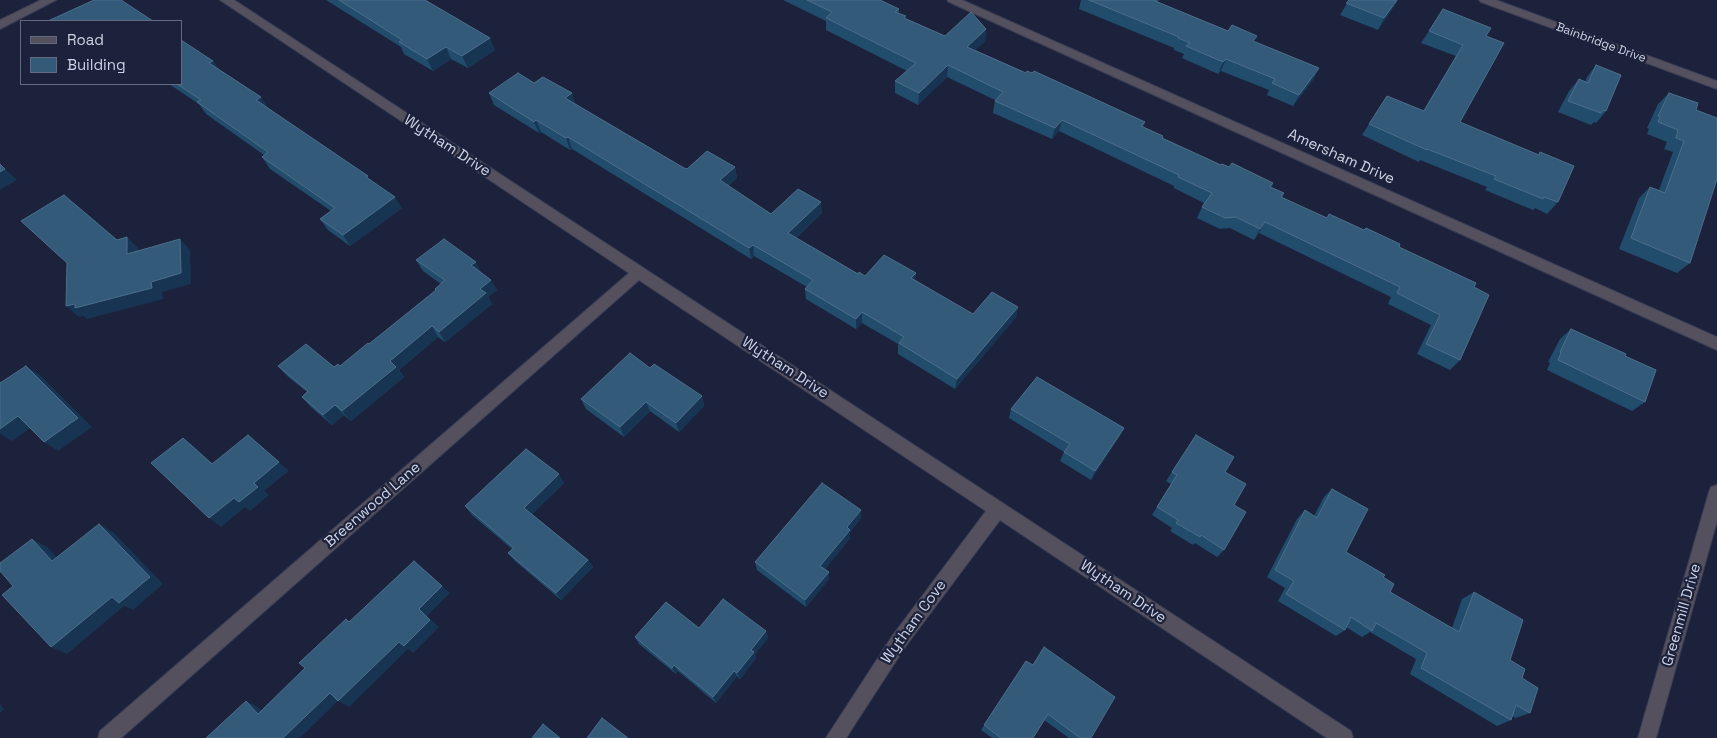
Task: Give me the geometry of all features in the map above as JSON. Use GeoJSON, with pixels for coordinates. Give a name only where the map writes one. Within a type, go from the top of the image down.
{"type":"FeatureCollection","features":[{"type":"Feature","properties":{"kind":"street"},"geometry":{"type":"LineString","coordinates":[[0,25],[50,0]]}},
{"type":"Feature","properties":{"kind":"street","name":"Wytham Drive"},"geometry":{"type":"LineString","coordinates":[[226,0],[1344,738]]}},
{"type":"Feature","properties":{"kind":"street","name":"Amersham Drive"},"geometry":{"type":"LineString","coordinates":[[953,0],[1717,344]]}},
{"type":"Feature","properties":{"kind":"street","name":"Bainbridge Drive"},"geometry":{"type":"LineString","coordinates":[[1485,0],[1717,85]]}},
{"type":"Feature","properties":{"kind":"street","name":"Breenwood Lane"},"geometry":{"type":"LineString","coordinates":[[107,738],[639,272]]}},
{"type":"Feature","properties":{"kind":"street","name":"Greenmill Drive"},"geometry":{"type":"LineString","coordinates":[[1647,738],[1717,492]]}},
{"type":"Feature","properties":{"kind":"street","name":"Wytham Cove"},"geometry":{"type":"LineString","coordinates":[[835,738],[899,641],[998,509]]}},
{"type":"Feature","properties":{"kind":"building"},"geometry":{"type":"Polygon","coordinates":[[[94,0],[121,0],[151,20],[50,20],[94,0]]]}},
{"type":"Feature","properties":{"kind":"building"},"geometry":{"type":"Polygon","coordinates":[[[339,0],[425,0],[490,38],[462,56],[446,47],[427,59],[399,42],[402,40],[339,0]]]}},
{"type":"Feature","properties":{"kind":"building"},"geometry":{"type":"Polygon","coordinates":[[[807,0],[880,0],[899,9],[895,12],[906,16],[904,18],[945,36],[971,12],[986,29],[967,47],[1026,73],[1027,71],[1032,73],[1034,71],[1145,122],[1141,126],[1163,136],[1162,138],[1221,165],[1229,167],[1232,163],[1273,183],[1270,187],[1284,193],[1281,197],[1327,218],[1329,214],[1364,230],[1366,228],[1400,244],[1399,247],[1476,283],[1474,287],[1489,295],[1460,360],[1426,344],[1440,315],[1397,293],[1400,287],[1265,222],[1260,229],[1236,217],[1225,218],[1202,207],[1212,193],[1178,177],[1179,175],[1062,120],[1055,128],[995,101],[1003,92],[948,65],[919,93],[895,81],[916,63],[826,18],[832,12],[807,0]]]}},
{"type":"Feature","properties":{"kind":"building"},"geometry":{"type":"Polygon","coordinates":[[[1089,0],[1156,0],[1228,31],[1232,25],[1257,36],[1253,41],[1319,68],[1299,95],[1272,83],[1275,79],[1226,59],[1223,62],[1186,46],[1190,43],[1179,37],[1089,0]]]}},
{"type":"Feature","properties":{"kind":"building"},"geometry":{"type":"Polygon","coordinates":[[[1349,0],[1397,0],[1384,18],[1346,3],[1349,0]]]}},
{"type":"Feature","properties":{"kind":"building"},"geometry":{"type":"Polygon","coordinates":[[[1443,9],[1491,28],[1486,36],[1504,43],[1460,122],[1539,155],[1540,152],[1574,166],[1558,202],[1544,197],[1543,199],[1494,179],[1496,176],[1427,150],[1369,124],[1387,96],[1424,111],[1463,45],[1429,31],[1443,9]]]}},
{"type":"Feature","properties":{"kind":"building"},"geometry":{"type":"Polygon","coordinates":[[[182,41],[213,61],[209,63],[261,97],[256,100],[368,176],[366,177],[395,197],[343,235],[320,219],[335,208],[262,157],[268,152],[197,102],[201,100],[178,85],[182,85],[182,41]]]}},
{"type":"Feature","properties":{"kind":"building"},"geometry":{"type":"Polygon","coordinates":[[[1596,65],[1621,75],[1606,111],[1603,110],[1601,113],[1568,101],[1579,79],[1588,83],[1596,65]]]}},
{"type":"Feature","properties":{"kind":"building"},"geometry":{"type":"Polygon","coordinates":[[[518,73],[534,83],[543,77],[572,93],[565,98],[684,168],[687,169],[707,151],[735,167],[720,180],[771,214],[798,189],[821,202],[788,233],[858,274],[859,272],[865,276],[884,255],[916,273],[911,278],[973,314],[992,292],[1018,307],[957,379],[899,343],[904,337],[862,312],[856,319],[805,289],[813,280],[753,245],[749,248],[568,137],[566,138],[536,120],[534,122],[489,93],[518,73]]]}},
{"type":"Feature","properties":{"kind":"building"},"geometry":{"type":"Polygon","coordinates":[[[1669,93],[1698,103],[1696,110],[1717,118],[1717,179],[1690,263],[1631,238],[1650,187],[1665,193],[1684,141],[1676,138],[1678,130],[1658,122],[1660,117],[1658,116],[1669,93]]]}},
{"type":"Feature","properties":{"kind":"building"},"geometry":{"type":"Polygon","coordinates":[[[0,164],[5,169],[0,172],[0,164]]]}},
{"type":"Feature","properties":{"kind":"building"},"geometry":{"type":"Polygon","coordinates":[[[64,195],[117,240],[127,237],[127,254],[180,239],[181,273],[151,282],[152,288],[75,308],[75,304],[66,306],[67,263],[21,221],[64,195]]]}},
{"type":"Feature","properties":{"kind":"building"},"geometry":{"type":"Polygon","coordinates":[[[444,239],[476,262],[471,265],[491,280],[480,289],[486,293],[439,332],[432,326],[390,361],[396,367],[342,411],[335,405],[323,415],[302,397],[308,391],[278,366],[306,344],[334,367],[338,364],[340,366],[369,344],[436,290],[445,280],[416,260],[444,239]]]}},
{"type":"Feature","properties":{"kind":"building"},"geometry":{"type":"Polygon","coordinates":[[[1571,329],[1656,370],[1645,402],[1558,360],[1571,329]]]}},
{"type":"Feature","properties":{"kind":"building"},"geometry":{"type":"Polygon","coordinates":[[[630,353],[650,368],[654,364],[702,396],[676,423],[646,402],[620,427],[581,399],[630,353]]]}},
{"type":"Feature","properties":{"kind":"building"},"geometry":{"type":"Polygon","coordinates":[[[26,366],[78,418],[44,442],[18,416],[0,429],[0,383],[26,366]]]}},
{"type":"Feature","properties":{"kind":"building"},"geometry":{"type":"Polygon","coordinates":[[[1037,377],[1124,428],[1095,471],[1064,452],[1070,444],[1011,409],[1037,377]]]}},
{"type":"Feature","properties":{"kind":"building"},"geometry":{"type":"Polygon","coordinates":[[[248,435],[279,462],[254,483],[258,487],[239,502],[234,498],[209,518],[151,463],[183,438],[212,464],[248,435]]]}},
{"type":"Feature","properties":{"kind":"building"},"geometry":{"type":"Polygon","coordinates":[[[1196,435],[1234,457],[1225,472],[1246,484],[1234,505],[1246,512],[1224,550],[1201,535],[1200,537],[1176,523],[1178,520],[1157,507],[1177,475],[1172,472],[1196,435]]]}},
{"type":"Feature","properties":{"kind":"building"},"geometry":{"type":"Polygon","coordinates":[[[526,449],[559,474],[524,508],[588,560],[556,593],[508,553],[514,548],[465,506],[526,449]]]}},
{"type":"Feature","properties":{"kind":"building"},"geometry":{"type":"Polygon","coordinates":[[[822,483],[861,510],[847,527],[850,530],[820,566],[829,572],[805,600],[755,562],[822,483]]]}},
{"type":"Feature","properties":{"kind":"building"},"geometry":{"type":"Polygon","coordinates":[[[1332,489],[1368,509],[1346,552],[1385,575],[1383,577],[1394,584],[1390,592],[1459,632],[1474,592],[1523,620],[1510,660],[1525,669],[1522,678],[1538,688],[1530,713],[1516,705],[1511,720],[1421,668],[1427,653],[1376,623],[1372,631],[1351,617],[1345,630],[1286,594],[1294,581],[1275,570],[1305,510],[1317,518],[1332,489]]]}},
{"type":"Feature","properties":{"kind":"building"},"geometry":{"type":"Polygon","coordinates":[[[99,524],[150,577],[119,603],[112,597],[51,647],[2,595],[13,586],[0,571],[0,563],[32,539],[52,561],[99,524]]]}},
{"type":"Feature","properties":{"kind":"building"},"geometry":{"type":"Polygon","coordinates":[[[414,561],[442,586],[419,609],[430,620],[404,646],[399,642],[338,701],[330,693],[283,738],[206,738],[246,701],[258,714],[305,668],[299,663],[346,619],[349,622],[414,561]]]}},
{"type":"Feature","properties":{"kind":"building"},"geometry":{"type":"Polygon","coordinates":[[[723,599],[766,631],[751,650],[754,652],[737,673],[734,671],[713,697],[674,665],[672,668],[635,637],[666,602],[699,628],[723,599]]]}},
{"type":"Feature","properties":{"kind":"building"},"geometry":{"type":"Polygon","coordinates":[[[1044,647],[1115,697],[1091,738],[1080,738],[1048,714],[1033,738],[1001,738],[984,725],[1026,661],[1033,665],[1044,647]]]}},
{"type":"Feature","properties":{"kind":"building"},"geometry":{"type":"Polygon","coordinates":[[[602,718],[628,738],[587,738],[602,718]]]}},
{"type":"Feature","properties":{"kind":"building"},"geometry":{"type":"Polygon","coordinates":[[[543,724],[560,738],[532,738],[543,724]]]}}]}
